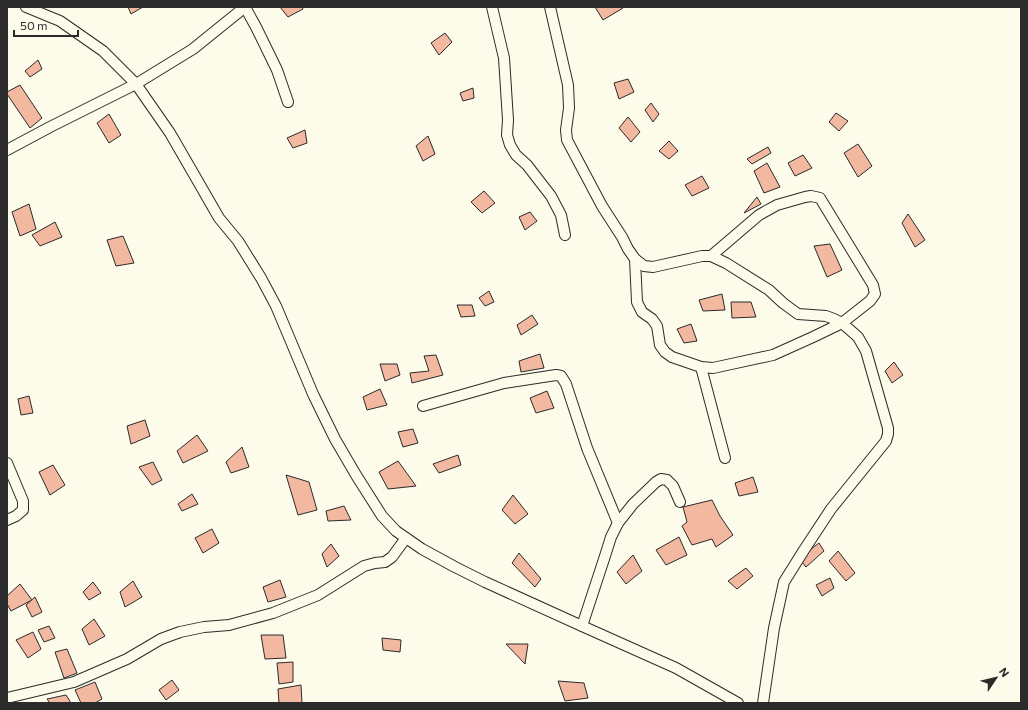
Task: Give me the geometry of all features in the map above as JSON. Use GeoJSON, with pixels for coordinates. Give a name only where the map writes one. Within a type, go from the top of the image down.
{"type":"FeatureCollection","features":[{"type":"Feature","properties":{"kind":"street"},"geometry":{"type":"LineString","coordinates":[[26,7],[60,21],[97,46],[136,84],[170,133],[219,218],[238,241],[261,278],[276,306],[313,394],[335,439],[382,516],[396,531],[422,550],[455,567],[676,668],[738,703]]}},
{"type":"Feature","properties":{"kind":"street"},"geometry":{"type":"LineString","coordinates":[[7,150],[136,84],[193,49],[245,7],[277,70],[288,102]]}},
{"type":"Feature","properties":{"kind":"street"},"geometry":{"type":"LineString","coordinates":[[492,7],[504,58],[508,120],[507,135],[510,145],[516,155],[527,165],[551,196],[561,215],[565,235]]}},
{"type":"Feature","properties":{"kind":"street"},"geometry":{"type":"LineString","coordinates":[[550,7],[568,85],[569,108],[566,130],[567,140],[602,206],[636,259],[644,266],[653,267],[702,256],[711,256],[726,263],[768,290],[791,310],[798,314],[826,316],[842,323],[858,338],[866,351],[888,428],[886,441],[831,509],[784,582],[774,628],[763,703]]}},
{"type":"Feature","properties":{"kind":"street"},"geometry":{"type":"LineString","coordinates":[[636,259],[638,302],[642,312],[652,319],[657,326],[660,345],[665,352],[672,357],[700,368],[713,368],[772,355],[842,323],[870,301],[875,294],[873,285],[820,198],[812,196],[777,205],[759,214],[711,256]]}},
{"type":"Feature","properties":{"kind":"street"},"geometry":{"type":"LineString","coordinates":[[700,368],[725,458]]}},
{"type":"Feature","properties":{"kind":"street"},"geometry":{"type":"LineString","coordinates":[[423,406],[504,382],[556,375],[561,376],[566,384],[587,448],[618,523]]}},
{"type":"Feature","properties":{"kind":"street"},"geometry":{"type":"LineString","coordinates":[[7,463],[22,501],[23,510],[16,516],[7,520]]}},
{"type":"Feature","properties":{"kind":"street"},"geometry":{"type":"LineString","coordinates":[[582,626],[609,543],[618,523],[633,504],[661,479],[667,480],[673,486],[680,502]]}},
{"type":"Feature","properties":{"kind":"street"},"geometry":{"type":"LineString","coordinates":[[7,698],[74,682],[127,659],[161,639],[180,632],[204,627],[229,625],[279,611],[318,594],[364,566],[385,562],[392,557],[406,538]]}},
{"type":"Feature","properties":{"kind":"building"},"geometry":{"type":"Polygon","coordinates":[[[128,7],[143,7],[131,14],[128,7]]]}},
{"type":"Feature","properties":{"kind":"building"},"geometry":{"type":"Polygon","coordinates":[[[280,7],[302,7],[303,9],[288,17],[280,7]]]}},
{"type":"Feature","properties":{"kind":"building"},"geometry":{"type":"Polygon","coordinates":[[[595,7],[622,7],[623,8],[603,20],[595,7]]]}},
{"type":"Feature","properties":{"kind":"building"},"geometry":{"type":"Polygon","coordinates":[[[445,33],[452,42],[439,55],[431,43],[445,33]]]}},
{"type":"Feature","properties":{"kind":"building"},"geometry":{"type":"Polygon","coordinates":[[[38,60],[42,69],[30,77],[25,71],[38,60]]]}},
{"type":"Feature","properties":{"kind":"building"},"geometry":{"type":"Polygon","coordinates":[[[628,79],[634,92],[619,99],[614,83],[628,79]]]}},
{"type":"Feature","properties":{"kind":"building"},"geometry":{"type":"Polygon","coordinates":[[[20,85],[42,118],[30,128],[7,94],[7,92],[20,85]]]}},
{"type":"Feature","properties":{"kind":"building"},"geometry":{"type":"Polygon","coordinates":[[[473,88],[474,98],[463,101],[460,93],[473,88]]]}},
{"type":"Feature","properties":{"kind":"building"},"geometry":{"type":"Polygon","coordinates":[[[651,103],[659,114],[653,122],[645,110],[651,103]]]}},
{"type":"Feature","properties":{"kind":"building"},"geometry":{"type":"Polygon","coordinates":[[[836,113],[848,121],[839,131],[829,122],[836,113]]]}},
{"type":"Feature","properties":{"kind":"building"},"geometry":{"type":"Polygon","coordinates":[[[109,114],[121,135],[109,143],[97,123],[109,114]]]}},
{"type":"Feature","properties":{"kind":"building"},"geometry":{"type":"Polygon","coordinates":[[[628,117],[640,132],[631,142],[619,128],[628,117]]]}},
{"type":"Feature","properties":{"kind":"building"},"geometry":{"type":"Polygon","coordinates":[[[305,130],[307,143],[293,148],[287,138],[305,130]]]}},
{"type":"Feature","properties":{"kind":"building"},"geometry":{"type":"Polygon","coordinates":[[[428,136],[435,154],[423,161],[416,146],[428,136]]]}},
{"type":"Feature","properties":{"kind":"building"},"geometry":{"type":"Polygon","coordinates":[[[669,141],[678,151],[669,159],[659,151],[669,141]]]}},
{"type":"Feature","properties":{"kind":"building"},"geometry":{"type":"Polygon","coordinates":[[[858,144],[872,166],[858,177],[844,153],[858,144]]]}},
{"type":"Feature","properties":{"kind":"building"},"geometry":{"type":"Polygon","coordinates":[[[768,147],[771,153],[752,164],[747,159],[768,147]]]}},
{"type":"Feature","properties":{"kind":"building"},"geometry":{"type":"Polygon","coordinates":[[[803,155],[812,168],[795,176],[788,163],[803,155]]]}},
{"type":"Feature","properties":{"kind":"building"},"geometry":{"type":"Polygon","coordinates":[[[767,163],[780,187],[764,193],[754,171],[767,163]]]}},
{"type":"Feature","properties":{"kind":"building"},"geometry":{"type":"Polygon","coordinates":[[[702,176],[709,188],[692,196],[685,185],[702,176]]]}},
{"type":"Feature","properties":{"kind":"building"},"geometry":{"type":"Polygon","coordinates":[[[484,191],[495,203],[482,213],[471,202],[484,191]]]}},
{"type":"Feature","properties":{"kind":"building"},"geometry":{"type":"Polygon","coordinates":[[[757,197],[761,204],[744,213],[757,197]]]}},
{"type":"Feature","properties":{"kind":"building"},"geometry":{"type":"Polygon","coordinates":[[[29,204],[36,229],[20,236],[12,212],[29,204]]]}},
{"type":"Feature","properties":{"kind":"building"},"geometry":{"type":"Polygon","coordinates":[[[530,212],[537,221],[525,230],[519,217],[530,212]]]}},
{"type":"Feature","properties":{"kind":"building"},"geometry":{"type":"Polygon","coordinates":[[[908,214],[925,240],[915,247],[902,223],[908,214]]]}},
{"type":"Feature","properties":{"kind":"building"},"geometry":{"type":"Polygon","coordinates":[[[55,222],[62,237],[40,246],[32,235],[55,222]]]}},
{"type":"Feature","properties":{"kind":"building"},"geometry":{"type":"Polygon","coordinates":[[[123,236],[134,263],[116,266],[107,240],[123,236]]]}},
{"type":"Feature","properties":{"kind":"building"},"geometry":{"type":"Polygon","coordinates":[[[830,244],[842,270],[827,277],[814,246],[830,244]]]}},
{"type":"Feature","properties":{"kind":"building"},"geometry":{"type":"Polygon","coordinates":[[[489,291],[494,302],[485,306],[479,298],[489,291]]]}},
{"type":"Feature","properties":{"kind":"building"},"geometry":{"type":"Polygon","coordinates":[[[722,294],[725,310],[703,311],[699,300],[722,294]]]}},
{"type":"Feature","properties":{"kind":"building"},"geometry":{"type":"Polygon","coordinates":[[[731,302],[751,302],[756,317],[732,318],[731,302]]]}},
{"type":"Feature","properties":{"kind":"building"},"geometry":{"type":"Polygon","coordinates":[[[457,305],[472,305],[475,316],[461,317],[457,305]]]}},
{"type":"Feature","properties":{"kind":"building"},"geometry":{"type":"Polygon","coordinates":[[[532,315],[538,324],[521,335],[517,325],[532,315]]]}},
{"type":"Feature","properties":{"kind":"building"},"geometry":{"type":"Polygon","coordinates":[[[691,324],[697,341],[684,343],[677,329],[691,324]]]}},
{"type":"Feature","properties":{"kind":"building"},"geometry":{"type":"Polygon","coordinates":[[[540,354],[544,368],[521,372],[519,361],[540,354]]]}},
{"type":"Feature","properties":{"kind":"building"},"geometry":{"type":"Polygon","coordinates":[[[436,355],[443,375],[412,383],[410,373],[429,371],[424,356],[436,355]]]}},
{"type":"Feature","properties":{"kind":"building"},"geometry":{"type":"Polygon","coordinates":[[[894,362],[903,375],[892,383],[885,371],[894,362]]]}},
{"type":"Feature","properties":{"kind":"building"},"geometry":{"type":"Polygon","coordinates":[[[380,364],[397,364],[400,375],[385,381],[380,364]]]}},
{"type":"Feature","properties":{"kind":"building"},"geometry":{"type":"Polygon","coordinates":[[[380,389],[387,405],[367,410],[363,397],[380,389]]]}},
{"type":"Feature","properties":{"kind":"building"},"geometry":{"type":"Polygon","coordinates":[[[547,391],[554,408],[536,413],[530,398],[547,391]]]}},
{"type":"Feature","properties":{"kind":"building"},"geometry":{"type":"Polygon","coordinates":[[[29,396],[33,413],[21,415],[18,399],[29,396]]]}},
{"type":"Feature","properties":{"kind":"building"},"geometry":{"type":"Polygon","coordinates":[[[145,420],[150,436],[131,444],[127,426],[145,420]]]}},
{"type":"Feature","properties":{"kind":"building"},"geometry":{"type":"Polygon","coordinates":[[[413,429],[418,443],[403,447],[398,432],[413,429]]]}},
{"type":"Feature","properties":{"kind":"building"},"geometry":{"type":"Polygon","coordinates":[[[197,435],[208,451],[183,463],[177,451],[197,435]]]}},
{"type":"Feature","properties":{"kind":"building"},"geometry":{"type":"Polygon","coordinates":[[[242,447],[249,467],[231,473],[226,462],[242,447]]]}},
{"type":"Feature","properties":{"kind":"building"},"geometry":{"type":"Polygon","coordinates":[[[458,455],[461,465],[439,473],[433,464],[458,455]]]}},
{"type":"Feature","properties":{"kind":"building"},"geometry":{"type":"Polygon","coordinates":[[[398,461],[416,486],[388,489],[379,472],[398,461]]]}},
{"type":"Feature","properties":{"kind":"building"},"geometry":{"type":"Polygon","coordinates":[[[153,462],[162,480],[152,485],[139,467],[153,462]]]}},
{"type":"Feature","properties":{"kind":"building"},"geometry":{"type":"Polygon","coordinates":[[[53,465],[65,485],[50,495],[39,472],[53,465]]]}},
{"type":"Feature","properties":{"kind":"building"},"geometry":{"type":"Polygon","coordinates":[[[286,475],[309,482],[317,510],[298,515],[286,475]]]}},
{"type":"Feature","properties":{"kind":"building"},"geometry":{"type":"Polygon","coordinates":[[[753,477],[758,492],[739,496],[735,483],[753,477]]]}},
{"type":"Feature","properties":{"kind":"building"},"geometry":{"type":"Polygon","coordinates":[[[192,494],[198,504],[182,511],[178,504],[192,494]]]}},
{"type":"Feature","properties":{"kind":"building"},"geometry":{"type":"Polygon","coordinates":[[[513,495],[528,514],[515,524],[502,510],[513,495]]]}},
{"type":"Feature","properties":{"kind":"building"},"geometry":{"type":"Polygon","coordinates":[[[712,500],[720,516],[733,535],[716,547],[712,539],[692,545],[682,526],[687,522],[683,507],[712,500]]]}},
{"type":"Feature","properties":{"kind":"building"},"geometry":{"type":"Polygon","coordinates":[[[344,506],[351,520],[328,521],[326,511],[344,506]]]}},
{"type":"Feature","properties":{"kind":"building"},"geometry":{"type":"Polygon","coordinates":[[[212,529],[219,543],[203,553],[195,538],[212,529]]]}},
{"type":"Feature","properties":{"kind":"building"},"geometry":{"type":"Polygon","coordinates":[[[679,537],[687,555],[666,565],[656,550],[679,537]]]}},
{"type":"Feature","properties":{"kind":"building"},"geometry":{"type":"Polygon","coordinates":[[[819,543],[824,551],[806,567],[799,558],[819,543]]]}},
{"type":"Feature","properties":{"kind":"building"},"geometry":{"type":"Polygon","coordinates":[[[331,544],[339,556],[327,567],[322,554],[331,544]]]}},
{"type":"Feature","properties":{"kind":"building"},"geometry":{"type":"Polygon","coordinates":[[[838,551],[855,573],[846,581],[829,561],[838,551]]]}},
{"type":"Feature","properties":{"kind":"building"},"geometry":{"type":"Polygon","coordinates":[[[519,553],[541,579],[535,587],[512,563],[519,553]]]}},
{"type":"Feature","properties":{"kind":"building"},"geometry":{"type":"Polygon","coordinates":[[[633,555],[642,571],[626,584],[617,572],[633,555]]]}},
{"type":"Feature","properties":{"kind":"building"},"geometry":{"type":"Polygon","coordinates":[[[746,568],[753,576],[737,589],[728,581],[746,568]]]}},
{"type":"Feature","properties":{"kind":"building"},"geometry":{"type":"Polygon","coordinates":[[[830,578],[834,588],[822,596],[816,585],[830,578]]]}},
{"type":"Feature","properties":{"kind":"building"},"geometry":{"type":"Polygon","coordinates":[[[280,580],[286,597],[268,602],[263,587],[280,580]]]}},
{"type":"Feature","properties":{"kind":"building"},"geometry":{"type":"Polygon","coordinates":[[[133,581],[142,597],[125,607],[120,592],[133,581]]]}},
{"type":"Feature","properties":{"kind":"building"},"geometry":{"type":"Polygon","coordinates":[[[93,582],[101,593],[89,600],[83,592],[93,582]]]}},
{"type":"Feature","properties":{"kind":"building"},"geometry":{"type":"Polygon","coordinates":[[[20,584],[32,600],[11,611],[7,604],[7,596],[20,584]]]}},
{"type":"Feature","properties":{"kind":"building"},"geometry":{"type":"Polygon","coordinates":[[[35,597],[42,612],[32,617],[26,605],[35,597]]]}},
{"type":"Feature","properties":{"kind":"building"},"geometry":{"type":"Polygon","coordinates":[[[94,619],[105,636],[89,645],[82,629],[94,619]]]}},
{"type":"Feature","properties":{"kind":"building"},"geometry":{"type":"Polygon","coordinates":[[[49,626],[55,638],[44,642],[38,630],[49,626]]]}},
{"type":"Feature","properties":{"kind":"building"},"geometry":{"type":"Polygon","coordinates":[[[33,632],[41,649],[28,658],[16,640],[33,632]]]}},
{"type":"Feature","properties":{"kind":"building"},"geometry":{"type":"Polygon","coordinates":[[[261,635],[283,635],[286,658],[265,659],[261,635]]]}},
{"type":"Feature","properties":{"kind":"building"},"geometry":{"type":"Polygon","coordinates":[[[382,638],[401,640],[400,652],[383,650],[382,638]]]}},
{"type":"Feature","properties":{"kind":"building"},"geometry":{"type":"Polygon","coordinates":[[[506,644],[528,644],[525,664],[506,644]]]}},
{"type":"Feature","properties":{"kind":"building"},"geometry":{"type":"Polygon","coordinates":[[[67,649],[77,673],[64,678],[55,652],[67,649]]]}},
{"type":"Feature","properties":{"kind":"building"},"geometry":{"type":"Polygon","coordinates":[[[293,662],[293,682],[279,684],[277,663],[293,662]]]}},
{"type":"Feature","properties":{"kind":"building"},"geometry":{"type":"Polygon","coordinates":[[[172,680],[179,690],[166,700],[159,690],[172,680]]]}},
{"type":"Feature","properties":{"kind":"building"},"geometry":{"type":"Polygon","coordinates":[[[558,681],[584,683],[588,698],[565,701],[558,681]]]}},
{"type":"Feature","properties":{"kind":"building"},"geometry":{"type":"Polygon","coordinates":[[[95,682],[102,699],[95,703],[81,703],[75,690],[95,682]]]}},
{"type":"Feature","properties":{"kind":"building"},"geometry":{"type":"Polygon","coordinates":[[[301,685],[302,703],[279,703],[278,689],[301,685]]]}},
{"type":"Feature","properties":{"kind":"building"},"geometry":{"type":"Polygon","coordinates":[[[66,695],[71,703],[50,703],[47,699],[66,695]]]}}]}
